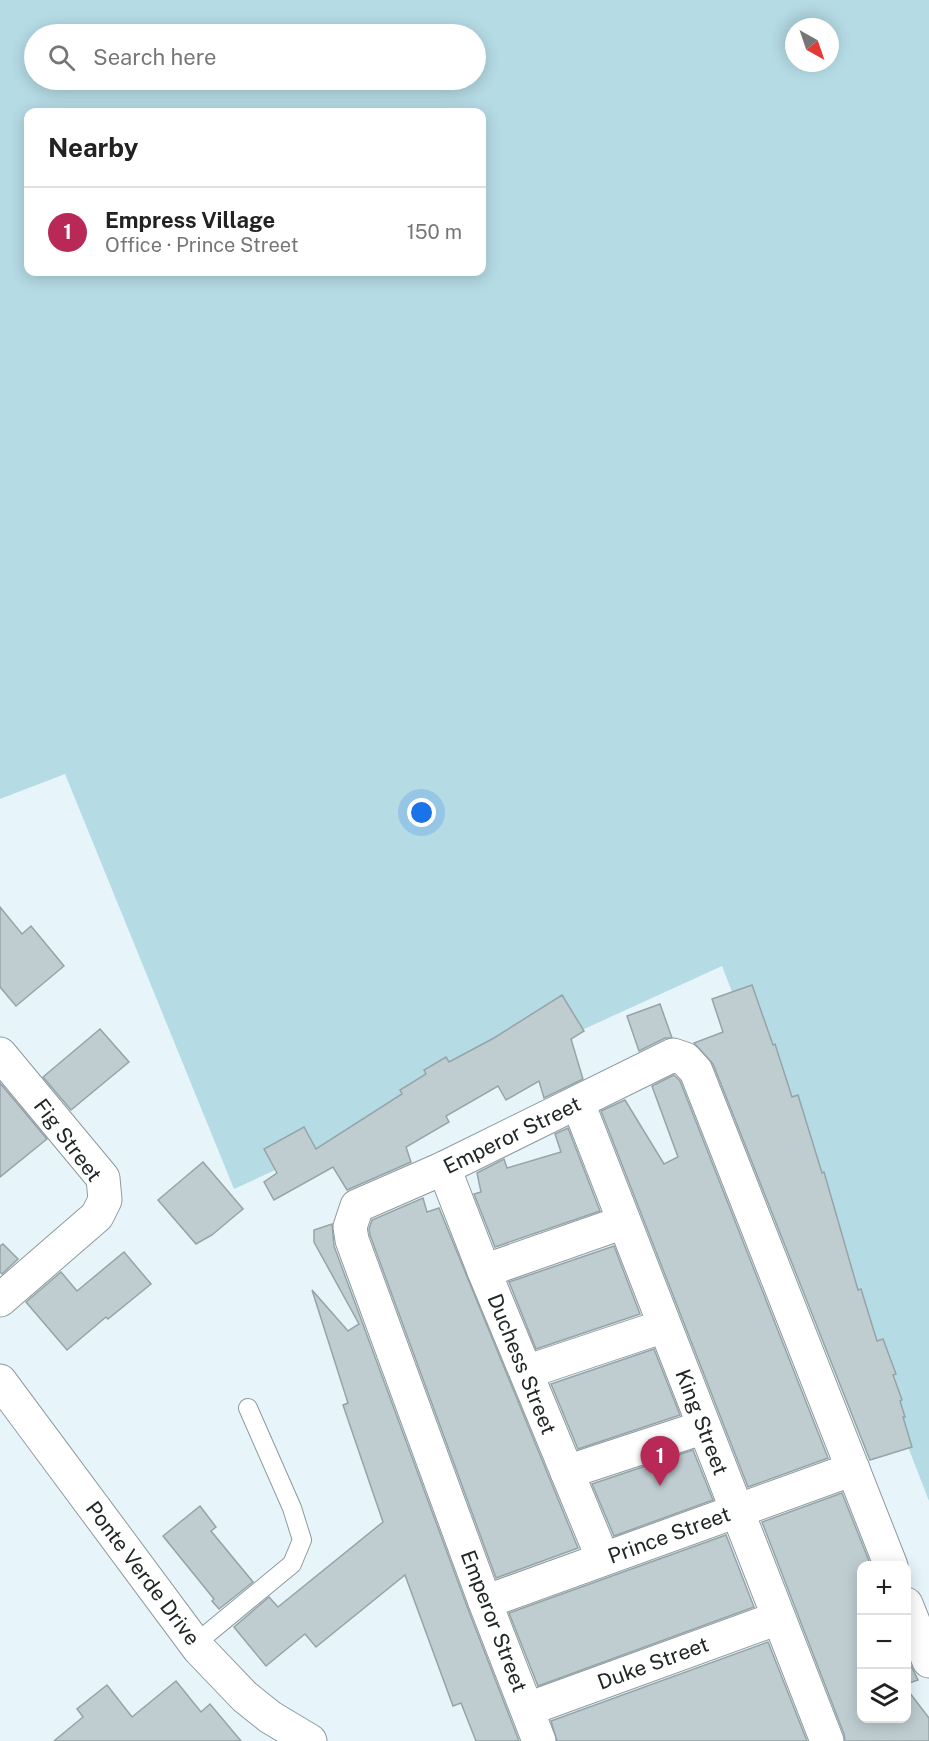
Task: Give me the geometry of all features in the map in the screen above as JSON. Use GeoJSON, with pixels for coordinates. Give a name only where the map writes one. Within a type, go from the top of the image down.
{"type":"FeatureCollection","features":[{"type":"Feature","properties":{"kind":"street","name":"Fig Street"},"geometry":{"type":"LineString","coordinates":[[0,1054],[103,1178],[105,1200],[97,1216],[0,1299]]}},
{"type":"Feature","properties":{"kind":"street","name":"Emperor Street"},"geometry":{"type":"LineString","coordinates":[[539,1741],[485,1602],[352,1240],[350,1227],[357,1206],[444,1168],[673,1055],[685,1059],[696,1071],[889,1561]]}},
{"type":"Feature","properties":{"kind":"street","name":"King Street"},"geometry":{"type":"LineString","coordinates":[[578,1103],[826,1741]]}},
{"type":"Feature","properties":{"kind":"street","name":"Duchess Street"},"geometry":{"type":"LineString","coordinates":[[444,1168],[603,1559]]}},
{"type":"Feature","properties":{"kind":"street"},"geometry":{"type":"LineString","coordinates":[[484,1271],[624,1222]]}},
{"type":"Feature","properties":{"kind":"street"},"geometry":{"type":"LineString","coordinates":[[526,1372],[664,1326]]}},
{"type":"Feature","properties":{"kind":"street","name":"Ponte Verde Drive"},"geometry":{"type":"LineString","coordinates":[[0,1381],[195,1644],[220,1674],[270,1717],[310,1741]]}},
{"type":"Feature","properties":{"kind":"street"},"geometry":{"type":"LineString","coordinates":[[567,1472],[704,1427]]}},
{"type":"Feature","properties":{"kind":"street","name":"Prince Street"},"geometry":{"type":"LineString","coordinates":[[485,1602],[853,1469]]}},
{"type":"Feature","properties":{"kind":"street"},"geometry":{"type":"LineString","coordinates":[[910,1615],[929,1661]]}},
{"type":"Feature","properties":{"kind":"street","name":"Duke Street"},"geometry":{"type":"LineString","coordinates":[[528,1709],[778,1618]]}},
{"type":"Feature","properties":{"kind":"lane"},"geometry":{"type":"LineString","coordinates":[[195,1644],[291,1564],[302,1540],[292,1508],[248,1408]]}},
{"type":"Feature","properties":{"kind":"shaded area"},"geometry":{"type":"Polygon","coordinates":[[[0,0],[929,0],[929,1501],[722,966],[234,1189],[65,774],[0,799],[0,0]]]}},
{"type":"Feature","properties":{"kind":"building"},"geometry":{"type":"Polygon","coordinates":[[[0,907],[22,934],[31,926],[64,966],[16,1006],[0,987],[0,907]]]}},
{"type":"Feature","properties":{"kind":"building"},"geometry":{"type":"Polygon","coordinates":[[[752,985],[773,1045],[775,1044],[792,1097],[798,1095],[822,1173],[824,1172],[858,1290],[861,1289],[877,1341],[883,1339],[896,1374],[893,1375],[902,1400],[900,1401],[905,1417],[903,1417],[912,1447],[870,1460],[713,1064],[694,1043],[723,1032],[712,999],[752,985]]]}},
{"type":"Feature","properties":{"kind":"building"},"geometry":{"type":"Polygon","coordinates":[[[562,995],[584,1031],[571,1039],[583,1079],[544,1098],[539,1081],[506,1100],[498,1086],[446,1116],[449,1122],[406,1147],[411,1162],[347,1190],[333,1167],[274,1200],[264,1182],[277,1173],[264,1149],[304,1127],[316,1149],[402,1094],[400,1090],[426,1074],[424,1070],[446,1057],[449,1062],[494,1038],[562,995]]]}},
{"type":"Feature","properties":{"kind":"building"},"geometry":{"type":"Polygon","coordinates":[[[660,1004],[672,1038],[665,1038],[639,1051],[627,1016],[660,1004]]]}},
{"type":"Feature","properties":{"kind":"building"},"geometry":{"type":"Polygon","coordinates":[[[100,1029],[129,1062],[71,1110],[43,1077],[100,1029]]]}},
{"type":"Feature","properties":{"kind":"building"},"geometry":{"type":"Polygon","coordinates":[[[674,1075],[680,1081],[828,1458],[748,1487],[601,1111],[625,1100],[664,1164],[678,1157],[652,1086],[674,1075]]]}},
{"type":"Feature","properties":{"kind":"building"},"geometry":{"type":"Polygon","coordinates":[[[0,1083],[47,1139],[0,1177],[0,1083]]]}},
{"type":"Feature","properties":{"kind":"building"},"geometry":{"type":"Polygon","coordinates":[[[568,1128],[600,1211],[495,1247],[474,1194],[481,1192],[477,1173],[504,1159],[507,1168],[561,1152],[555,1134],[568,1128]]]}},
{"type":"Feature","properties":{"kind":"building"},"geometry":{"type":"Polygon","coordinates":[[[203,1162],[243,1209],[212,1235],[196,1244],[158,1200],[203,1162]]]}},
{"type":"Feature","properties":{"kind":"building"},"geometry":{"type":"Polygon","coordinates":[[[423,1198],[427,1212],[439,1208],[578,1548],[496,1578],[370,1235],[372,1220],[423,1198]]]}},
{"type":"Feature","properties":{"kind":"building"},"geometry":{"type":"Polygon","coordinates":[[[332,1224],[334,1246],[519,1741],[476,1741],[461,1703],[453,1706],[405,1575],[316,1647],[305,1634],[266,1666],[234,1627],[269,1597],[278,1607],[383,1522],[343,1405],[348,1403],[312,1290],[348,1331],[359,1324],[314,1242],[314,1230],[332,1224]]]}},
{"type":"Feature","properties":{"kind":"building"},"geometry":{"type":"Polygon","coordinates":[[[3,1244],[18,1259],[2,1274],[0,1272],[0,1246],[3,1244]]]}},
{"type":"Feature","properties":{"kind":"building"},"geometry":{"type":"Polygon","coordinates":[[[614,1246],[640,1314],[536,1349],[509,1282],[614,1246]]]}},
{"type":"Feature","properties":{"kind":"building"},"geometry":{"type":"Polygon","coordinates":[[[124,1252],[151,1284],[108,1319],[106,1317],[67,1350],[26,1302],[61,1272],[77,1291],[124,1252]]]}},
{"type":"Feature","properties":{"kind":"building"},"geometry":{"type":"Polygon","coordinates":[[[654,1349],[680,1415],[578,1449],[551,1384],[654,1349]]]}},
{"type":"Feature","properties":{"kind":"building"},"geometry":{"type":"Polygon","coordinates":[[[693,1450],[713,1500],[614,1536],[592,1484],[693,1450]]]}},
{"type":"Feature","properties":{"kind":"building"},"geometry":{"type":"Polygon","coordinates":[[[842,1493],[869,1561],[857,1561],[857,1723],[911,1723],[911,1695],[929,1718],[929,1741],[845,1741],[762,1522],[842,1493]]]}},
{"type":"Feature","properties":{"kind":"building"},"geometry":{"type":"Polygon","coordinates":[[[200,1506],[216,1527],[211,1531],[253,1582],[219,1609],[212,1601],[214,1599],[163,1536],[200,1506]]]}},
{"type":"Feature","properties":{"kind":"building"},"geometry":{"type":"Polygon","coordinates":[[[726,1535],[754,1607],[538,1686],[509,1613],[726,1535]]]}},
{"type":"Feature","properties":{"kind":"building"},"geometry":{"type":"Polygon","coordinates":[[[768,1642],[807,1741],[557,1741],[551,1721],[768,1642]]]}},
{"type":"Feature","properties":{"kind":"building"},"geometry":{"type":"Polygon","coordinates":[[[911,1665],[918,1680],[911,1682],[911,1665]]]}},
{"type":"Feature","properties":{"kind":"building"},"geometry":{"type":"Polygon","coordinates":[[[176,1681],[201,1712],[210,1704],[241,1741],[54,1741],[83,1717],[77,1709],[107,1685],[132,1717],[176,1681]]]}},
{"type":"Feature","properties":{"kind":"place","name":"Empress Village"},"geometry":{"type":"Point","coordinates":[660,1486]}}]}
